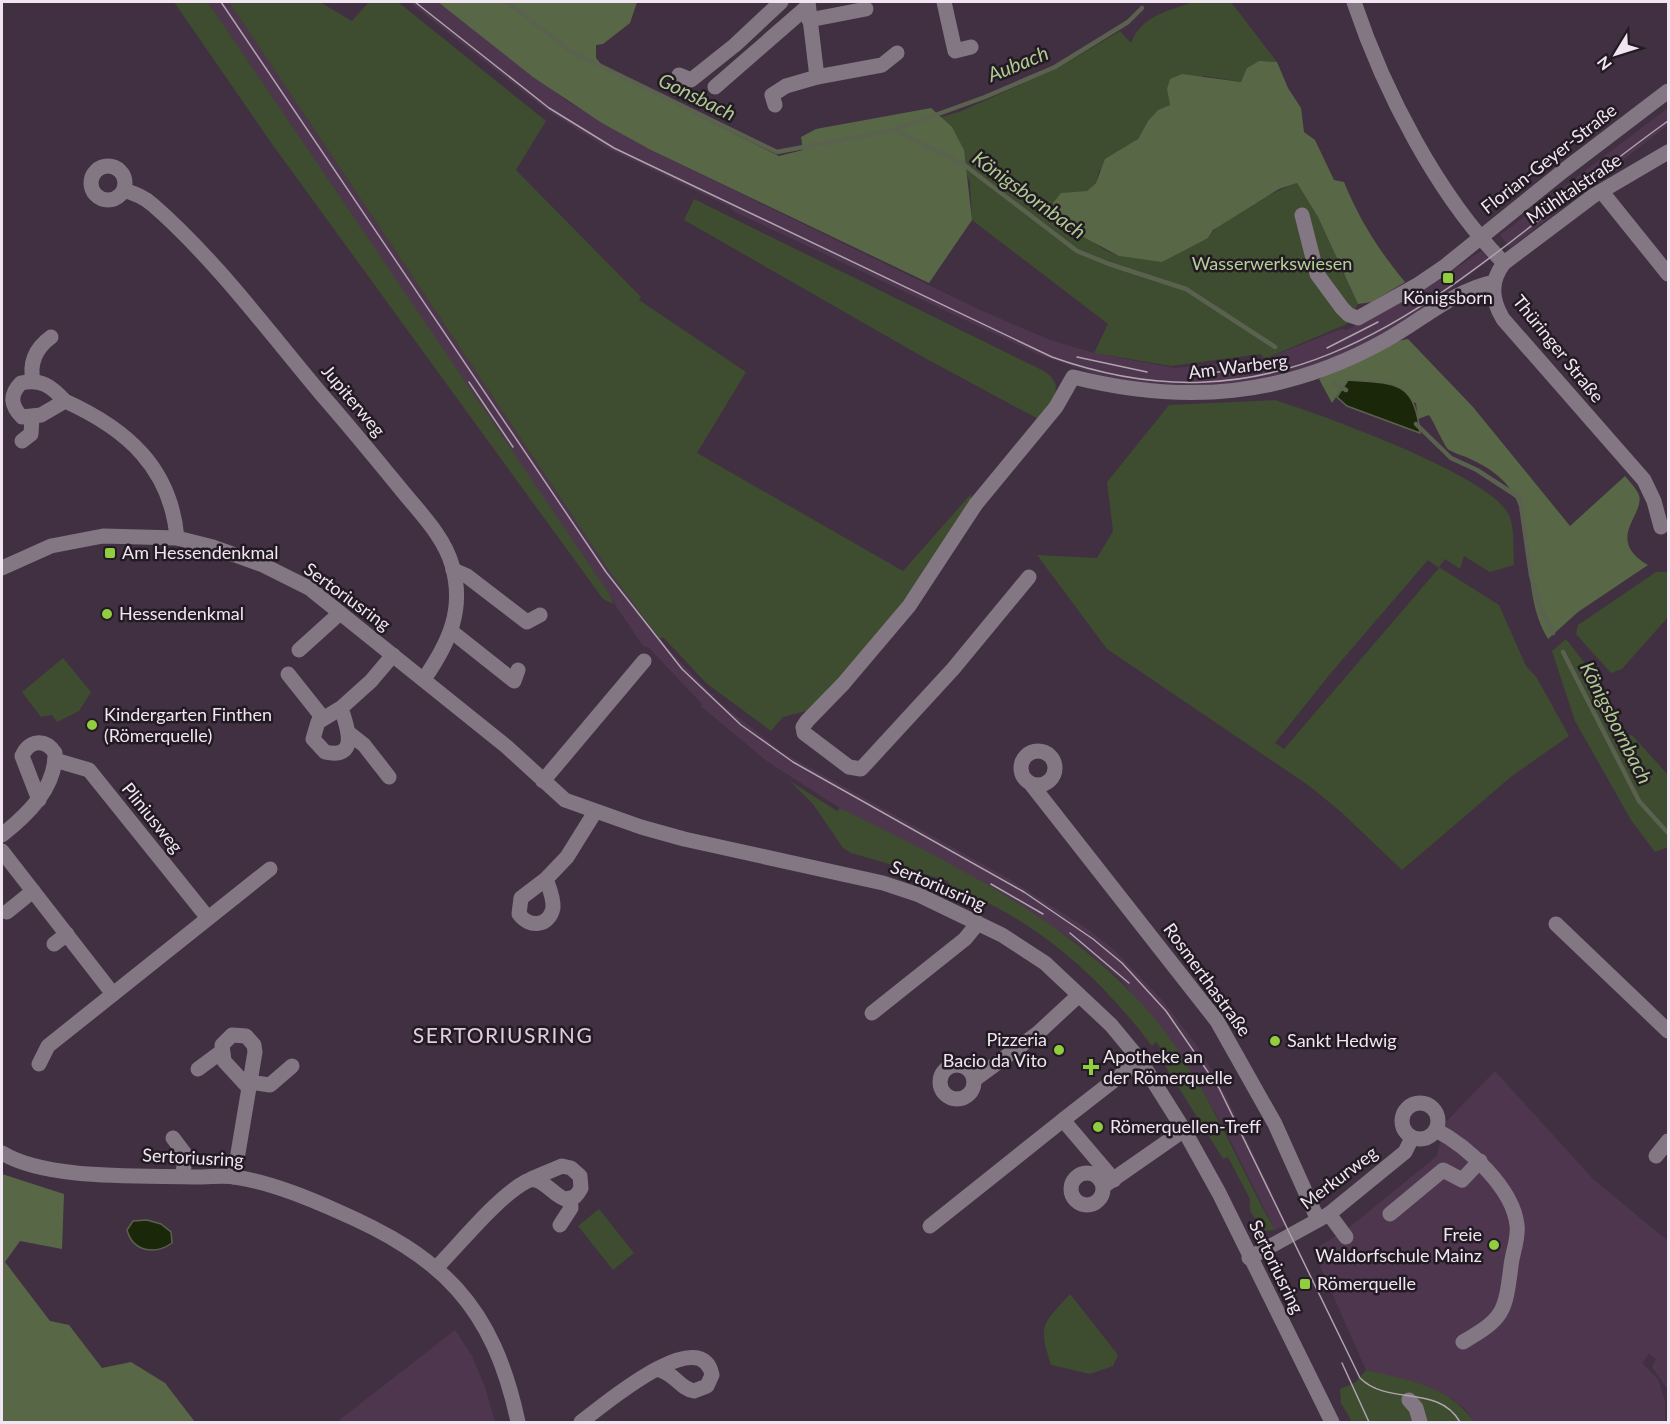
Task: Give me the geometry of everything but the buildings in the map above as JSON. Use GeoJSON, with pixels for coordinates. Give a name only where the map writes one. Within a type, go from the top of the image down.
{"type":"FeatureCollection","features":[{"type":"Feature","properties":{"kind":"street"},"geometry":{"type":"LineString","coordinates":[[679,75],[691,80],[735,45],[781,2]]}},
{"type":"Feature","properties":{"kind":"street"},"geometry":{"type":"LineString","coordinates":[[944,2],[955,51],[971,47]]}},
{"type":"Feature","properties":{"kind":"street"},"geometry":{"type":"LineString","coordinates":[[1354,2],[1373,53],[1401,113],[1451,197],[1504,263]]}},
{"type":"Feature","properties":{"kind":"street"},"geometry":{"type":"LineString","coordinates":[[808,9],[817,77]]}},
{"type":"Feature","properties":{"kind":"street"},"geometry":{"type":"LineString","coordinates":[[715,87],[808,9],[866,9]]}},
{"type":"Feature","properties":{"kind":"street"},"geometry":{"type":"LineString","coordinates":[[775,105],[772,95],[786,86],[817,77],[882,65],[897,53]]}},
{"type":"Feature","properties":{"kind":"street","name":"Florian-Geyer-Straße"},"geometry":{"type":"LineString","coordinates":[[1302,215],[1317,274],[1349,315],[1358,318],[1419,284],[1668,92]]}},
{"type":"Feature","properties":{"kind":"street","name":"Mühltalstraße"},"geometry":{"type":"LineString","coordinates":[[1504,263],[1565,215],[1668,152]]}},
{"type":"Feature","properties":{"kind":"street","name":"Jupiterweg"},"geometry":{"type":"LineString","coordinates":[[124,190],[142,196],[153,205],[208,262],[366,445],[434,530],[444,546],[453,570],[456,593],[451,631],[447,644],[424,679]]}},
{"type":"Feature","properties":{"kind":"street"},"geometry":{"type":"LineString","coordinates":[[1602,192],[1668,274]]}},
{"type":"Feature","properties":{"kind":"street","name":"Thüringer Straße"},"geometry":{"type":"LineString","coordinates":[[1504,263],[1494,282],[1494,300],[1503,319],[1644,480],[1654,501],[1661,527]]}},
{"type":"Feature","properties":{"kind":"street","name":"Am Warberg"},"geometry":{"type":"LineString","coordinates":[[1029,577],[945,678],[861,769],[849,767],[804,733],[802,727],[843,684],[909,606],[976,504],[1056,408],[1073,377],[1165,394],[1245,389],[1288,382],[1353,358],[1469,289],[1494,282]]}},
{"type":"Feature","properties":{"kind":"street"},"geometry":{"type":"LineString","coordinates":[[33,381],[31,374],[36,352],[51,337]]}},
{"type":"Feature","properties":{"kind":"street"},"geometry":{"type":"LineString","coordinates":[[65,401],[32,418],[22,417],[7,399],[21,383],[33,381],[51,387],[65,401],[91,413],[119,432],[150,463],[168,491],[174,511],[177,538]]}},
{"type":"Feature","properties":{"kind":"street"},"geometry":{"type":"LineString","coordinates":[[22,441],[31,434],[32,418]]}},
{"type":"Feature","properties":{"kind":"street","name":"Sertoriusring"},"geometry":{"type":"LineString","coordinates":[[2,568],[51,546],[75,539],[103,536],[177,538],[213,547],[263,565],[309,588],[507,747],[565,800],[595,812],[684,839],[883,883],[919,895],[1002,935],[1045,963],[1111,1025],[1140,1060],[1184,1130],[1219,1193],[1249,1258],[1332,1422]]}},
{"type":"Feature","properties":{"kind":"street"},"geometry":{"type":"LineString","coordinates":[[453,570],[467,576],[527,622],[540,615]]}},
{"type":"Feature","properties":{"kind":"street"},"geometry":{"type":"LineString","coordinates":[[299,650],[340,613]]}},
{"type":"Feature","properties":{"kind":"street"},"geometry":{"type":"LineString","coordinates":[[451,631],[514,681],[518,670]]}},
{"type":"Feature","properties":{"kind":"street","name":"Sertoriusring"},"geometry":{"type":"LineString","coordinates":[[323,718],[340,708],[371,681],[393,655]]}},
{"type":"Feature","properties":{"kind":"street"},"geometry":{"type":"LineString","coordinates":[[543,781],[644,661]]}},
{"type":"Feature","properties":{"kind":"street"},"geometry":{"type":"LineString","coordinates":[[288,674],[323,718],[315,727],[313,739],[325,752],[342,750],[350,734]]}},
{"type":"Feature","properties":{"kind":"street"},"geometry":{"type":"LineString","coordinates":[[340,708],[350,734],[364,745],[389,777]]}},
{"type":"Feature","properties":{"kind":"street","name":"Pliniusweg"},"geometry":{"type":"LineString","coordinates":[[39,800],[22,756],[30,745],[37,742],[51,747],[55,760],[89,770],[207,918]]}},
{"type":"Feature","properties":{"kind":"street"},"geometry":{"type":"LineString","coordinates":[[2,836],[39,800],[55,760]]}},
{"type":"Feature","properties":{"kind":"street","name":"Rosmerthastraße"},"geometry":{"type":"LineString","coordinates":[[1031,783],[1216,1021],[1275,1124],[1324,1217],[1346,1237]]}},
{"type":"Feature","properties":{"kind":"street"},"geometry":{"type":"LineString","coordinates":[[546,879],[567,857],[595,812]]}},
{"type":"Feature","properties":{"kind":"street"},"geometry":{"type":"LineString","coordinates":[[2,851],[113,994]]}},
{"type":"Feature","properties":{"kind":"street"},"geometry":{"type":"LineString","coordinates":[[39,1064],[48,1046],[270,869]]}},
{"type":"Feature","properties":{"kind":"street"},"geometry":{"type":"LineString","coordinates":[[11,915],[36,895]]}},
{"type":"Feature","properties":{"kind":"street"},"geometry":{"type":"LineString","coordinates":[[872,1013],[965,939],[978,923]]}},
{"type":"Feature","properties":{"kind":"street"},"geometry":{"type":"LineString","coordinates":[[1556,924],[1668,1031]]}},
{"type":"Feature","properties":{"kind":"street"},"geometry":{"type":"LineString","coordinates":[[54,944],[67,934]]}},
{"type":"Feature","properties":{"kind":"street"},"geometry":{"type":"LineString","coordinates":[[974,1080],[1038,1033],[1079,995]]}},
{"type":"Feature","properties":{"kind":"street"},"geometry":{"type":"LineString","coordinates":[[234,1177],[249,1085],[255,1052],[251,1041],[246,1036],[232,1035],[222,1045],[224,1061],[249,1085],[270,1085],[292,1066]]}},
{"type":"Feature","properties":{"kind":"street"},"geometry":{"type":"LineString","coordinates":[[198,1069],[222,1052]]}},
{"type":"Feature","properties":{"kind":"street"},"geometry":{"type":"LineString","coordinates":[[930,1226],[1140,1060]]}},
{"type":"Feature","properties":{"kind":"street"},"geometry":{"type":"LineString","coordinates":[[1415,1104],[1432,1108],[1438,1118],[1436,1130],[1427,1138],[1412,1138],[1405,1132],[1401,1121],[1406,1110],[1415,1104]]}},
{"type":"Feature","properties":{"kind":"street"},"geometry":{"type":"LineString","coordinates":[[1063,1120],[1109,1183],[1184,1130]]}},
{"type":"Feature","properties":{"kind":"street"},"geometry":{"type":"LineString","coordinates":[[1436,1130],[1456,1141],[1480,1161],[1497,1181],[1518,1227],[1506,1306],[1491,1326],[1463,1342]]}},
{"type":"Feature","properties":{"kind":"street"},"geometry":{"type":"LineString","coordinates":[[173,1138],[185,1154],[183,1176]]}},
{"type":"Feature","properties":{"kind":"street","name":"Merkurweg"},"geometry":{"type":"LineString","coordinates":[[1249,1258],[1324,1217],[1405,1152],[1412,1138]]}},
{"type":"Feature","properties":{"kind":"street"},"geometry":{"type":"LineString","coordinates":[[1656,1156],[1668,1141]]}},
{"type":"Feature","properties":{"kind":"street","name":"Sertoriusring"},"geometry":{"type":"LineString","coordinates":[[2,1153],[39,1167],[72,1172],[234,1177],[317,1202],[366,1223],[404,1243],[436,1268],[479,1316],[496,1347],[518,1422]]}},
{"type":"Feature","properties":{"kind":"street"},"geometry":{"type":"LineString","coordinates":[[1390,1214],[1443,1170],[1462,1180],[1480,1161]]}},
{"type":"Feature","properties":{"kind":"street"},"geometry":{"type":"LineString","coordinates":[[436,1268],[499,1204],[531,1179],[562,1166],[571,1168],[580,1176],[581,1182],[578,1193],[566,1198],[557,1222]]}},
{"type":"Feature","properties":{"kind":"street"},"geometry":{"type":"LineString","coordinates":[[531,1179],[540,1180],[566,1198]]}},
{"type":"Feature","properties":{"kind":"street"},"geometry":{"type":"LineString","coordinates":[[581,1422],[642,1376],[657,1369]]}},
{"type":"Feature","properties":{"kind":"street"},"geometry":{"type":"LineString","coordinates":[[1409,1400],[1416,1408],[1420,1422]]}},
{"type":"Feature","properties":{"kind":"shaded area"},"geometry":{"type":"Polygon","coordinates":[[[208,2],[229,2],[610,572],[667,648],[710,693],[715,695],[713,696],[719,702],[782,752],[1009,879],[1086,928],[1114,950],[1163,1001],[1200,1050],[1227,1098],[1287,1225],[1275,1230],[1223,1126],[1184,1059],[1122,981],[1080,945],[1034,914],[954,867],[840,808],[768,762],[702,707],[700,709],[702,704],[649,648],[643,646],[208,2]]]}},
{"type":"Feature","properties":{"kind":"shaded area"},"geometry":{"type":"Polygon","coordinates":[[[409,2],[438,2],[567,101],[651,150],[980,310],[1050,340],[1094,353],[1175,368],[1264,359],[1341,329],[1347,330],[1417,290],[1420,293],[1481,251],[1489,260],[1399,326],[1329,361],[1251,384],[1194,386],[1129,382],[1098,375],[1040,355],[735,212],[730,207],[607,148],[548,111],[409,2]]]}},
{"type":"Feature","properties":{"kind":"shaded area"},"geometry":{"type":"Polygon","coordinates":[[[438,2],[637,2],[630,23],[603,44],[596,45],[596,58],[605,69],[779,156],[803,150],[801,137],[816,129],[931,108],[952,127],[964,150],[972,220],[929,283],[651,150],[602,123],[533,77],[438,2]]]}},
{"type":"Feature","properties":{"kind":"shaded area"},"geometry":{"type":"Polygon","coordinates":[[[1259,61],[1277,62],[1288,88],[1301,108],[1304,132],[1315,140],[1334,180],[1344,182],[1370,234],[1405,282],[1372,302],[1358,304],[1318,217],[1297,183],[1279,189],[1213,230],[1208,238],[1162,262],[1119,256],[1076,233],[1055,210],[1053,203],[1061,193],[1087,191],[1096,183],[1105,159],[1138,139],[1148,121],[1158,110],[1170,105],[1167,89],[1170,79],[1182,74],[1241,82],[1247,68],[1259,61]]]}},
{"type":"Feature","properties":{"kind":"shaded area"},"geometry":{"type":"Polygon","coordinates":[[[1668,108],[1668,125],[1510,248],[1500,235],[1668,108]]]}},
{"type":"Feature","properties":{"kind":"shaded area"},"geometry":{"type":"Polygon","coordinates":[[[1408,339],[1473,407],[1570,526],[1625,476],[1639,495],[1637,511],[1627,537],[1629,546],[1635,555],[1648,565],[1578,612],[1548,639],[1539,621],[1534,603],[1522,514],[1515,497],[1506,484],[1488,468],[1449,450],[1429,415],[1418,419],[1416,403],[1342,388],[1332,403],[1319,379],[1374,349],[1408,339]]]}},
{"type":"Feature","properties":{"kind":"shaded area"},"geometry":{"type":"Polygon","coordinates":[[[1348,380],[1378,382],[1399,388],[1413,403],[1420,433],[1347,406],[1337,397],[1348,380]]]}},
{"type":"Feature","properties":{"kind":"shaded area","name":"Freie Waldorfschule Mainz"},"geometry":{"type":"Polygon","coordinates":[[[1495,1071],[1593,1179],[1668,1241],[1668,1390],[1652,1367],[1656,1359],[1649,1354],[1642,1363],[1658,1379],[1665,1401],[1665,1421],[1474,1422],[1466,1410],[1452,1399],[1414,1382],[1366,1370],[1313,1250],[1346,1230],[1437,1156],[1444,1124],[1495,1071]]]}},
{"type":"Feature","properties":{"kind":"shaded area"},"geometry":{"type":"Polygon","coordinates":[[[2,1174],[64,1194],[62,1249],[20,1241],[5,1262],[50,1321],[69,1325],[102,1368],[131,1362],[165,1383],[195,1422],[2,1422],[2,1174]]]}},
{"type":"Feature","properties":{"kind":"shaded area"},"geometry":{"type":"Polygon","coordinates":[[[147,1220],[161,1224],[171,1232],[172,1243],[152,1250],[139,1247],[134,1243],[127,1230],[133,1221],[147,1220]]]}},
{"type":"Feature","properties":{"kind":"shaded area"},"geometry":{"type":"Polygon","coordinates":[[[455,1330],[472,1356],[485,1387],[495,1422],[337,1422],[455,1330]]]}},
{"type":"Feature","properties":{"kind":"green space"},"geometry":{"type":"Polygon","coordinates":[[[174,2],[208,2],[610,595],[613,604],[603,599],[272,144],[174,2]]]}},
{"type":"Feature","properties":{"kind":"green space"},"geometry":{"type":"Polygon","coordinates":[[[229,2],[320,2],[352,21],[369,2],[398,2],[546,121],[516,170],[641,297],[639,300],[746,372],[697,453],[903,571],[971,494],[971,505],[879,635],[810,710],[783,717],[771,731],[706,683],[663,637],[660,639],[610,572],[229,2]]]}},
{"type":"Feature","properties":{"kind":"green space","name":"Wasserwerkswiesen"},"geometry":{"type":"Polygon","coordinates":[[[1193,2],[1231,2],[1277,62],[1254,64],[1242,82],[1204,76],[1167,89],[1170,105],[1158,110],[1148,121],[1138,139],[1099,171],[1096,183],[1087,191],[1061,194],[1094,242],[1112,253],[1139,258],[1167,253],[1208,238],[1236,214],[1275,192],[1297,183],[1318,217],[1358,304],[1347,324],[1264,359],[1261,354],[1171,366],[1094,353],[1108,324],[972,220],[970,182],[941,117],[959,112],[1058,68],[1120,31],[1131,43],[1141,26],[1148,21],[1193,2]]]}},
{"type":"Feature","properties":{"kind":"green space"},"geometry":{"type":"Polygon","coordinates":[[[694,199],[1042,370],[1054,381],[1056,387],[1053,400],[1040,420],[923,357],[684,220],[694,199]]]}},
{"type":"Feature","properties":{"kind":"green space"},"geometry":{"type":"Polygon","coordinates":[[[1275,400],[1364,432],[1439,465],[1496,499],[1509,515],[1513,533],[1514,565],[1490,572],[1464,556],[1460,569],[1445,559],[1439,567],[1499,605],[1526,666],[1537,678],[1569,736],[1512,776],[1402,870],[1341,812],[1308,785],[1107,649],[1037,555],[1097,558],[1113,531],[1107,482],[1169,405],[1275,400]],[[1428,560],[1330,674],[1275,743],[1284,749],[1439,568],[1428,560]]]}},
{"type":"Feature","properties":{"kind":"green space"},"geometry":{"type":"Polygon","coordinates":[[[1656,572],[1668,572],[1668,617],[1622,669],[1611,673],[1576,634],[1578,625],[1656,572]]]}},
{"type":"Feature","properties":{"kind":"green space"},"geometry":{"type":"Polygon","coordinates":[[[1566,639],[1604,688],[1597,691],[1598,709],[1608,729],[1633,736],[1668,775],[1668,847],[1655,852],[1631,820],[1575,721],[1552,651],[1566,639]]]}},
{"type":"Feature","properties":{"kind":"green space"},"geometry":{"type":"Polygon","coordinates":[[[63,658],[91,692],[79,711],[57,722],[52,715],[41,717],[22,692],[63,658]]]}},
{"type":"Feature","properties":{"kind":"green space"},"geometry":{"type":"Polygon","coordinates":[[[790,781],[837,811],[840,808],[977,879],[1022,906],[1106,968],[1142,1004],[1188,1065],[1275,1230],[1263,1231],[1250,1211],[1250,1199],[1228,1157],[1223,1159],[1159,1056],[1162,1050],[1156,1042],[1152,1046],[1110,996],[1087,973],[1063,952],[1011,915],[952,888],[948,881],[851,853],[843,848],[813,804],[790,781]]]}},
{"type":"Feature","properties":{"kind":"green space"},"geometry":{"type":"Polygon","coordinates":[[[599,1209],[634,1253],[613,1270],[578,1226],[599,1209]]]}},
{"type":"Feature","properties":{"kind":"green space"},"geometry":{"type":"Polygon","coordinates":[[[1070,1294],[1118,1355],[1113,1366],[1090,1374],[1051,1365],[1045,1341],[1045,1326],[1053,1312],[1070,1294]]]}},
{"type":"Feature","properties":{"kind":"green space"},"geometry":{"type":"Polygon","coordinates":[[[1366,1370],[1412,1381],[1440,1392],[1464,1410],[1474,1422],[1352,1422],[1341,1403],[1340,1389],[1356,1382],[1366,1370]]]}},
{"type":"Feature","properties":{"kind":"waterway","name":"Gonsbach"},"geometry":{"type":"LineString","coordinates":[[507,2],[572,52],[777,152],[894,130],[985,97],[1055,67],[1128,22],[1142,8]]}},
{"type":"Feature","properties":{"kind":"waterway","name":"Königsbornbach"},"geometry":{"type":"LineString","coordinates":[[894,130],[963,164],[1077,251],[1186,289],[1275,347]]}},
{"type":"Feature","properties":{"kind":"waterway","name":"Königsbornbach"},"geometry":{"type":"LineString","coordinates":[[1334,383],[1346,390]]}},
{"type":"Feature","properties":{"kind":"waterway","name":"Königsbornbach"},"geometry":{"type":"LineString","coordinates":[[1416,424],[1451,458],[1477,470],[1520,498],[1531,575],[1539,605],[1553,633]]}},
{"type":"Feature","properties":{"kind":"waterway","name":"Königsbornbach"},"geometry":{"type":"LineString","coordinates":[[1563,652],[1639,801],[1668,833]]}},
{"type":"Feature","properties":{"kind":"tram line"},"geometry":{"type":"LineString","coordinates":[[221,2],[606,572],[682,669],[741,725],[793,762],[1024,892],[1093,939],[1122,963],[1166,1011],[1219,1088],[1360,1378],[1384,1391],[1439,1403],[1451,1410],[1460,1422]]}},
{"type":"Feature","properties":{"kind":"tram line"},"geometry":{"type":"LineString","coordinates":[[415,2],[549,108],[614,148],[1052,357],[1147,380],[1233,380],[1312,361],[1386,327],[1457,282],[1668,121]]}},
{"type":"Feature","properties":{"kind":"tram line"},"geometry":{"type":"LineString","coordinates":[[1327,348],[1378,322]]}},
{"type":"Feature","properties":{"kind":"tram line"},"geometry":{"type":"LineString","coordinates":[[1077,357],[1147,372]]}},
{"type":"Feature","properties":{"kind":"tram line"},"geometry":{"type":"LineString","coordinates":[[1204,374],[1275,364]]}},
{"type":"Feature","properties":{"kind":"tram line"},"geometry":{"type":"LineString","coordinates":[[469,382],[513,447]]}},
{"type":"Feature","properties":{"kind":"tram line"},"geometry":{"type":"LineString","coordinates":[[991,884],[1043,914]]}},
{"type":"Feature","properties":{"kind":"tram line"},"geometry":{"type":"LineString","coordinates":[[1070,933],[1129,983]]}},
{"type":"Feature","properties":{"kind":"tram line"},"geometry":{"type":"LineString","coordinates":[[1342,1363],[1369,1422]]}},
{"type":"Feature","properties":{"kind":"place","name":"Königsborn"},"geometry":{"type":"Point","coordinates":[1448,278]}},
{"type":"Feature","properties":{"kind":"place","name":"Am Hessendenkmal"},"geometry":{"type":"Point","coordinates":[110,553]}},
{"type":"Feature","properties":{"kind":"place","name":"Hessendenkmal"},"geometry":{"type":"Point","coordinates":[107,614]}},
{"type":"Feature","properties":{"kind":"place","name":"Kindergarten Finthen (Römerquelle)"},"geometry":{"type":"Point","coordinates":[92,725]}},
{"type":"Feature","properties":{"kind":"place","name":"Sankt Hedwig"},"geometry":{"type":"Point","coordinates":[1275,1041]}},
{"type":"Feature","properties":{"kind":"place","name":"Pizzeria Bacio da Vito"},"geometry":{"type":"Point","coordinates":[1059,1050]}},
{"type":"Feature","properties":{"kind":"place","name":"Apotheke an der Römerquelle"},"geometry":{"type":"Point","coordinates":[1091,1067]}},
{"type":"Feature","properties":{"kind":"place","name":"Römerquellen-Treff"},"geometry":{"type":"Point","coordinates":[1098,1127]}},
{"type":"Feature","properties":{"kind":"place","name":"Freie Waldorfschule Mainz"},"geometry":{"type":"Point","coordinates":[1494,1245]}},
{"type":"Feature","properties":{"kind":"place","name":"Römerquelle"},"geometry":{"type":"Point","coordinates":[1305,1284]}},
{"type":"Feature","properties":{"kind":"district","name":"SERTORIUSRING"},"geometry":{"type":"Point","coordinates":[503,1036]}},
{"type":"Feature","properties":{"kind":"water label","name":"Aubach"},"geometry":{"type":"Point","coordinates":[1018,64]}}]}
